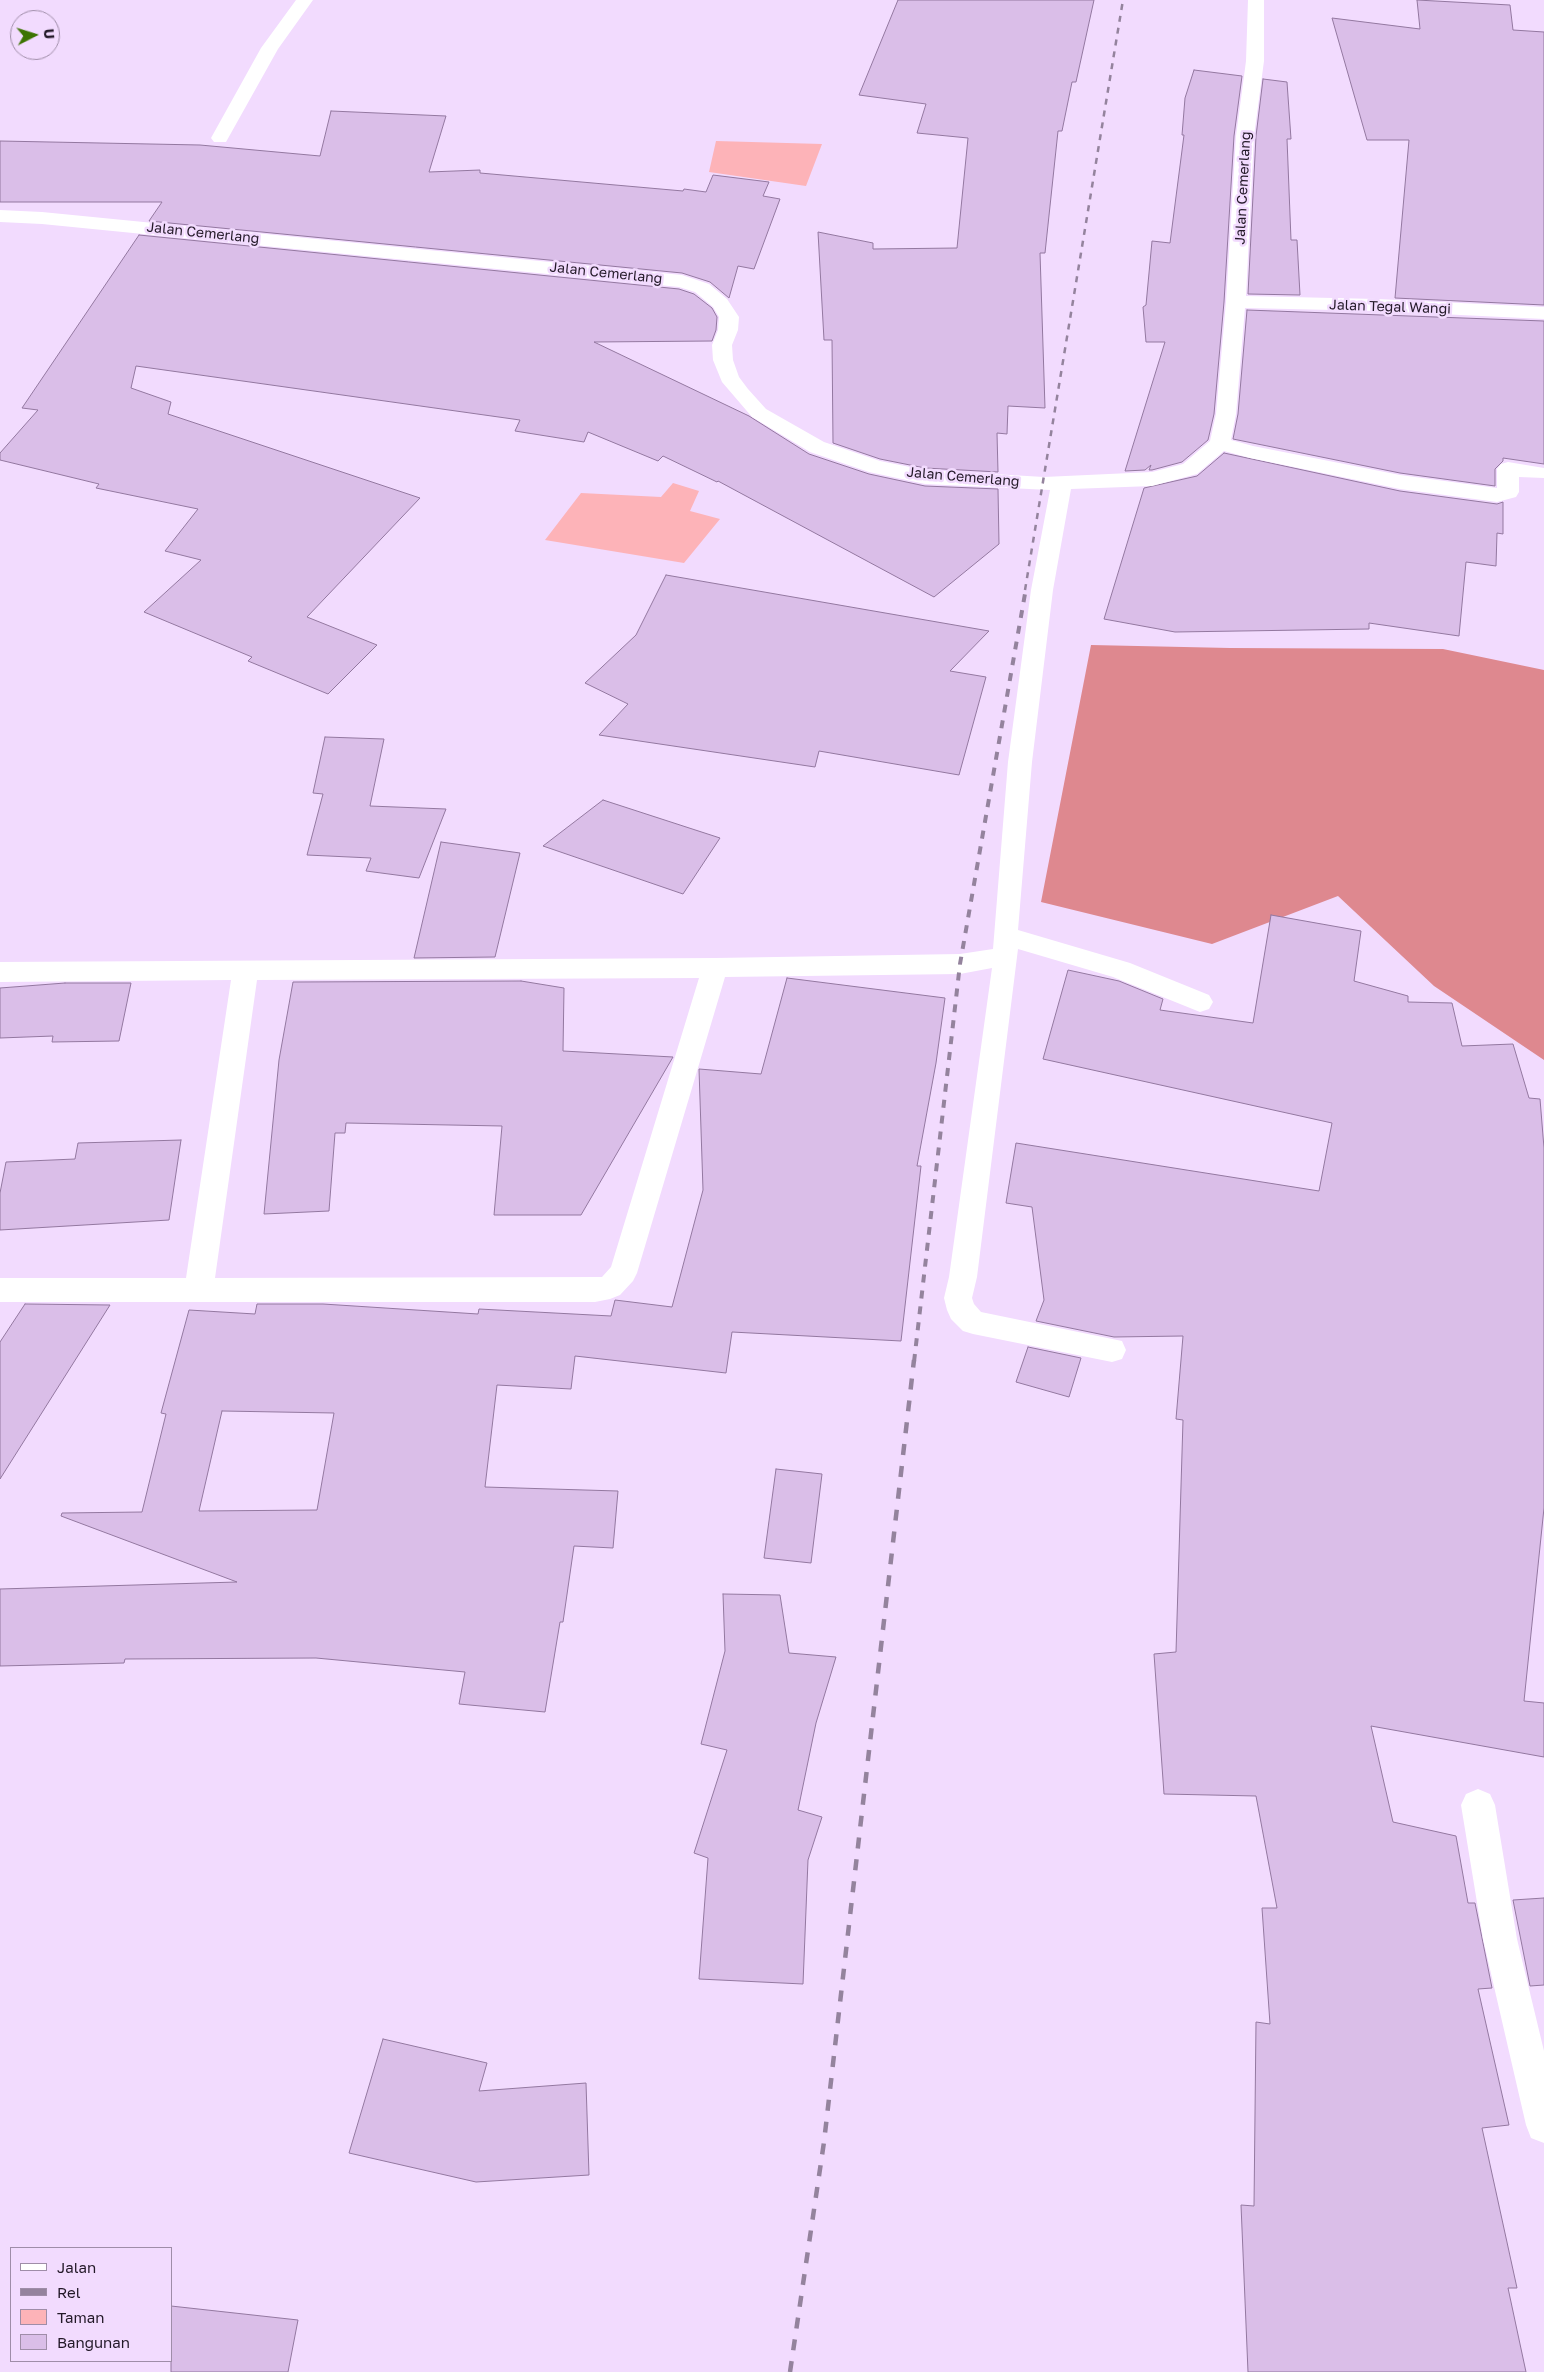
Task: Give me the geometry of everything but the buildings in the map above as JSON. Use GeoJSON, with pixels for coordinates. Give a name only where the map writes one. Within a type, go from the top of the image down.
{"type":"FeatureCollection","features":[{"type":"Feature","properties":{"kind":"street"},"geometry":{"type":"LineString","coordinates":[[220,138],[270,48],[305,0]]}},
{"type":"Feature","properties":{"kind":"street","name":"Jalan Cemerlang"},"geometry":{"type":"LineString","coordinates":[[0,216],[42,218],[682,281],[702,288],[720,303],[729,317],[728,330],[722,345],[723,360],[729,378],[741,393],[759,414],[817,447],[876,467],[925,476],[1044,484],[1152,479],[1190,469],[1220,443],[1226,414],[1236,302],[1245,136],[1255,61],[1256,0]]}},
{"type":"Feature","properties":{"kind":"street","name":"Jalan Tegal Wangi"},"geometry":{"type":"LineString","coordinates":[[1236,302],[1377,305],[1544,313]]}},
{"type":"Feature","properties":{"kind":"street"},"geometry":{"type":"LineString","coordinates":[[1220,443],[1250,452],[1400,482],[1497,495],[1508,492],[1508,469],[1540,473]]}},
{"type":"Feature","properties":{"kind":"street"},"geometry":{"type":"LineString","coordinates":[[1062,483],[1042,590],[1020,762],[1005,946],[963,1278],[958,1298],[961,1310],[973,1322],[1112,1350]]}},
{"type":"Feature","properties":{"kind":"street"},"geometry":{"type":"LineString","coordinates":[[0,972],[715,968],[960,964],[1005,946],[1121,970],[1200,1002]]}},
{"type":"Feature","properties":{"kind":"street"},"geometry":{"type":"LineString","coordinates":[[0,1290],[595,1290],[610,1287],[623,1274],[715,968]]}},
{"type":"Feature","properties":{"kind":"street"},"geometry":{"type":"LineString","coordinates":[[199,1289],[245,971]]}},
{"type":"Feature","properties":{"kind":"street"},"geometry":{"type":"LineString","coordinates":[[1478,1805],[1500,1939],[1544,2125]]}},
{"type":"Feature","properties":{"kind":"green space"},"geometry":{"type":"Polygon","coordinates":[[[716,141],[822,144],[806,186],[709,172],[716,141]]]}},
{"type":"Feature","properties":{"kind":"green space"},"geometry":{"type":"Polygon","coordinates":[[[673,483],[699,491],[690,511],[720,519],[684,563],[545,540],[581,493],[661,497],[673,483]]]}},
{"type":"Feature","properties":{"kind":"shaded area"},"geometry":{"type":"Polygon","coordinates":[[[1091,645],[1443,649],[1544,670],[1544,1060],[1434,986],[1338,896],[1212,944],[1041,902],[1091,645]]]}},
{"type":"Feature","properties":{"kind":"railway"},"geometry":{"type":"LineString","coordinates":[[1025,590],[1123,0]]}},
{"type":"Feature","properties":{"kind":"railway"},"geometry":{"type":"LineString","coordinates":[[914,1362],[960,964],[1026,588]]}},
{"type":"Feature","properties":{"kind":"railway"},"geometry":{"type":"LineString","coordinates":[[790,2372],[824,2142],[914,1360]]}}]}
